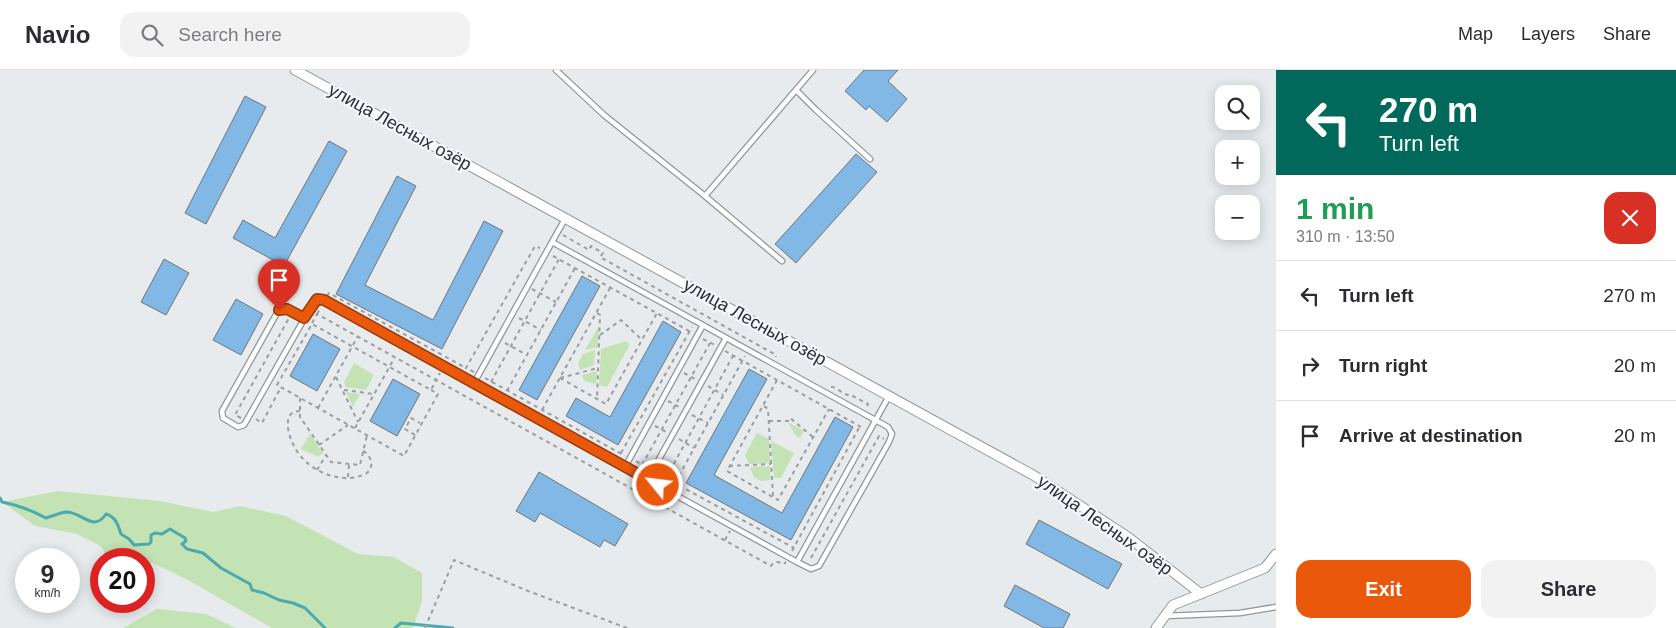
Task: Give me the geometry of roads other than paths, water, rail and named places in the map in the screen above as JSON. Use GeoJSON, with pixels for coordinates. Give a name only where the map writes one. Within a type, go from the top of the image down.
{"type":"FeatureCollection","features":[{"type":"Feature","properties":{"kind":"street","name":"улица Лесных озёр"},"geometry":{"type":"LineString","coordinates":[[295,70],[1033,475],[1128,537],[1201,594]]}},
{"type":"Feature","properties":{"kind":"street"},"geometry":{"type":"LineString","coordinates":[[1156,628],[1173,605],[1265,568],[1276,554]]}},
{"type":"Feature","properties":{"kind":"lane"},"geometry":{"type":"LineString","coordinates":[[556,70],[604,115],[782,261]]}},
{"type":"Feature","properties":{"kind":"lane"},"geometry":{"type":"LineString","coordinates":[[705,196],[813,70]]}},
{"type":"Feature","properties":{"kind":"lane"},"geometry":{"type":"LineString","coordinates":[[796,90],[870,159]]}},
{"type":"Feature","properties":{"kind":"lane"},"geometry":{"type":"LineString","coordinates":[[474,383],[565,218]]}},
{"type":"Feature","properties":{"kind":"lane"},"geometry":{"type":"LineString","coordinates":[[304,318],[287,309],[281,309],[277,313],[222,412],[221,416],[223,418],[238,427],[244,424],[304,318],[317,299],[325,300],[797,562],[811,569],[819,566],[889,442],[892,434],[888,427],[552,242]]}},
{"type":"Feature","properties":{"kind":"lane"},"geometry":{"type":"LineString","coordinates":[[625,467],[703,325]]}},
{"type":"Feature","properties":{"kind":"lane"},"geometry":{"type":"LineString","coordinates":[[648,479],[726,338]]}},
{"type":"Feature","properties":{"kind":"lane"},"geometry":{"type":"LineString","coordinates":[[797,562],[888,396]]}},
{"type":"Feature","properties":{"kind":"lane"},"geometry":{"type":"LineString","coordinates":[[1165,616],[1240,614],[1276,607]]}},
{"type":"Feature","properties":{"kind":"waterway"},"geometry":{"type":"LineString","coordinates":[[0,498],[2,502],[24,508],[46,518],[66,512],[78,515],[92,522],[97,522],[106,514],[109,515],[118,525],[121,534],[134,545],[149,544],[151,542],[151,535],[155,533],[162,534],[170,529],[185,538],[186,541],[182,544],[187,549],[203,553],[221,568],[250,584],[252,590],[305,608],[325,628]]}},
{"type":"Feature","properties":{"kind":"waterway"},"geometry":{"type":"LineString","coordinates":[[395,628],[401,623],[453,628]]}}]}
